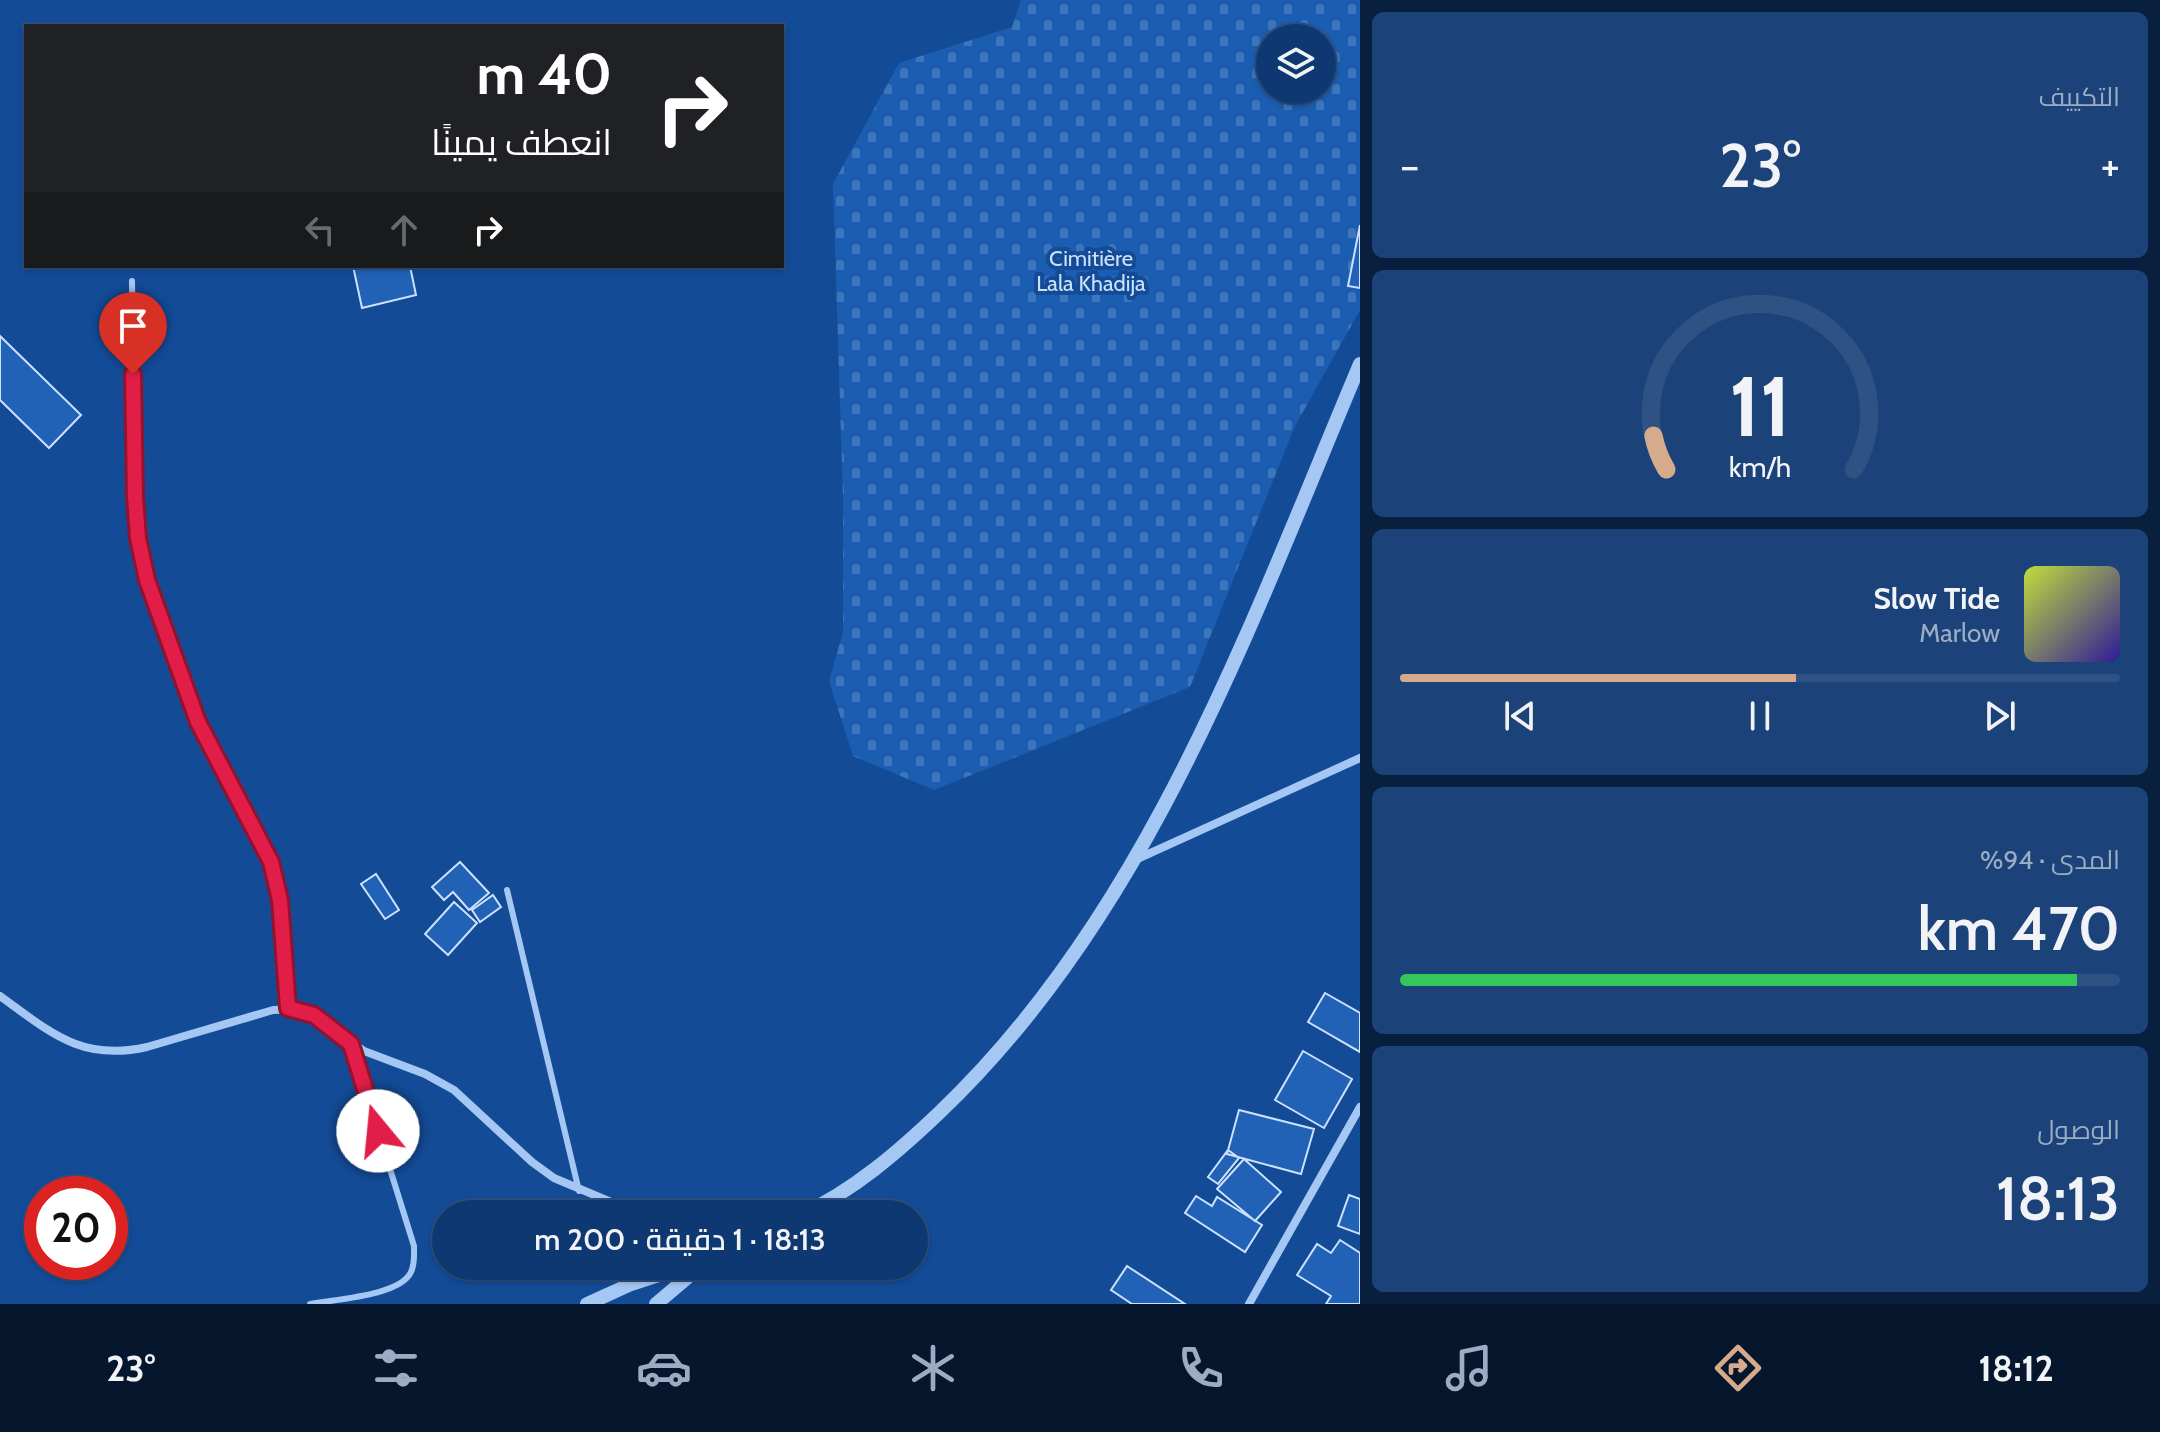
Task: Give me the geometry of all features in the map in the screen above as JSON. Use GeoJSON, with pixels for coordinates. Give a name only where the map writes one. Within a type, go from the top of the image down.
{"type":"FeatureCollection","features":[{"type":"Feature","properties":{"kind":"street"},"geometry":{"type":"LineString","coordinates":[[830,1200],[897,1153],[957,1096],[1014,1034],[1074,957],[1134,860],[1228,679],[1360,364]]}},
{"type":"Feature","properties":{"kind":"street"},"geometry":{"type":"LineString","coordinates":[[1134,860],[1360,758]]}},
{"type":"Feature","properties":{"kind":"street"},"geometry":{"type":"LineString","coordinates":[[0,996],[68,1043],[105,1052],[147,1047],[288,1008],[314,1015],[351,1044],[441,1082],[554,1178],[579,1191],[609,1200]]}},
{"type":"Feature","properties":{"kind":"street"},"geometry":{"type":"LineString","coordinates":[[1249,1304],[1360,1107]]}},
{"type":"Feature","properties":{"kind":"street"},"geometry":{"type":"LineString","coordinates":[[587,1304],[643,1280]]}},
{"type":"Feature","properties":{"kind":"street"},"geometry":{"type":"LineString","coordinates":[[656,1304],[684,1280]]}},
{"type":"Feature","properties":{"kind":"lane"},"geometry":{"type":"LineString","coordinates":[[132,281],[138,538],[156,607],[198,722],[271,862],[280,900],[288,1008]]}},
{"type":"Feature","properties":{"kind":"lane"},"geometry":{"type":"LineString","coordinates":[[507,890],[579,1191]]}},
{"type":"Feature","properties":{"kind":"lane"},"geometry":{"type":"LineString","coordinates":[[310,1304],[394,1288],[411,1273],[415,1259],[414,1246],[351,1044]]}},
{"type":"Feature","properties":{"kind":"green space","name":"Cimitière Lala Khadija"},"geometry":{"type":"Polygon","coordinates":[[[1021,0],[1360,0],[1360,310],[1295,426],[1190,687],[934,790],[853,756],[829,681],[843,632],[843,497],[833,184],[899,63],[1012,27],[1021,0]]]}},
{"type":"Feature","properties":{"kind":"building"},"geometry":{"type":"Polygon","coordinates":[[[1360,225],[1360,288],[1348,286],[1360,225]]]}},
{"type":"Feature","properties":{"kind":"building"},"geometry":{"type":"Polygon","coordinates":[[[353,268],[410,268],[416,295],[362,308],[353,268]]]}},
{"type":"Feature","properties":{"kind":"building"},"geometry":{"type":"Polygon","coordinates":[[[0,336],[81,415],[49,448],[0,400],[0,336]]]}},
{"type":"Feature","properties":{"kind":"building"},"geometry":{"type":"Polygon","coordinates":[[[460,862],[489,893],[469,910],[453,892],[444,900],[432,887],[460,862]]]}},
{"type":"Feature","properties":{"kind":"building"},"geometry":{"type":"Polygon","coordinates":[[[376,874],[399,910],[385,919],[361,884],[376,874]]]}},
{"type":"Feature","properties":{"kind":"building"},"geometry":{"type":"Polygon","coordinates":[[[493,895],[501,907],[480,922],[472,910],[493,895]]]}},
{"type":"Feature","properties":{"kind":"building"},"geometry":{"type":"Polygon","coordinates":[[[454,902],[477,923],[448,955],[425,934],[454,902]]]}},
{"type":"Feature","properties":{"kind":"building"},"geometry":{"type":"Polygon","coordinates":[[[1325,993],[1360,1013],[1360,1052],[1308,1022],[1325,993]]]}},
{"type":"Feature","properties":{"kind":"building"},"geometry":{"type":"Polygon","coordinates":[[[1303,1051],[1352,1079],[1324,1128],[1275,1100],[1303,1051]]]}},
{"type":"Feature","properties":{"kind":"building"},"geometry":{"type":"Polygon","coordinates":[[[1239,1110],[1314,1129],[1301,1174],[1227,1154],[1239,1110]]]}},
{"type":"Feature","properties":{"kind":"building"},"geometry":{"type":"Polygon","coordinates":[[[1228,1150],[1239,1158],[1218,1184],[1208,1177],[1228,1150]]]}},
{"type":"Feature","properties":{"kind":"building"},"geometry":{"type":"Polygon","coordinates":[[[1244,1159],[1281,1192],[1255,1221],[1217,1189],[1244,1159]]]}},
{"type":"Feature","properties":{"kind":"building"},"geometry":{"type":"Polygon","coordinates":[[[1349,1195],[1360,1199],[1360,1234],[1338,1226],[1349,1195]]]}},
{"type":"Feature","properties":{"kind":"building"},"geometry":{"type":"Polygon","coordinates":[[[1196,1196],[1212,1206],[1217,1197],[1262,1225],[1245,1252],[1185,1213],[1196,1196]]]}},
{"type":"Feature","properties":{"kind":"building"},"geometry":{"type":"Polygon","coordinates":[[[1340,1240],[1360,1253],[1360,1304],[1326,1304],[1331,1296],[1297,1275],[1317,1244],[1331,1253],[1340,1240]]]}},
{"type":"Feature","properties":{"kind":"building"},"geometry":{"type":"Polygon","coordinates":[[[1127,1266],[1185,1304],[1132,1304],[1111,1290],[1127,1266]]]}},
{"type":"Feature","properties":{"kind":"route"},"geometry":{"type":"LineString","coordinates":[[133,374],[135,497],[138,538],[147,580],[198,722],[271,862],[280,900],[288,1008],[301,1009],[314,1015],[351,1044],[378,1131]]}}]}
